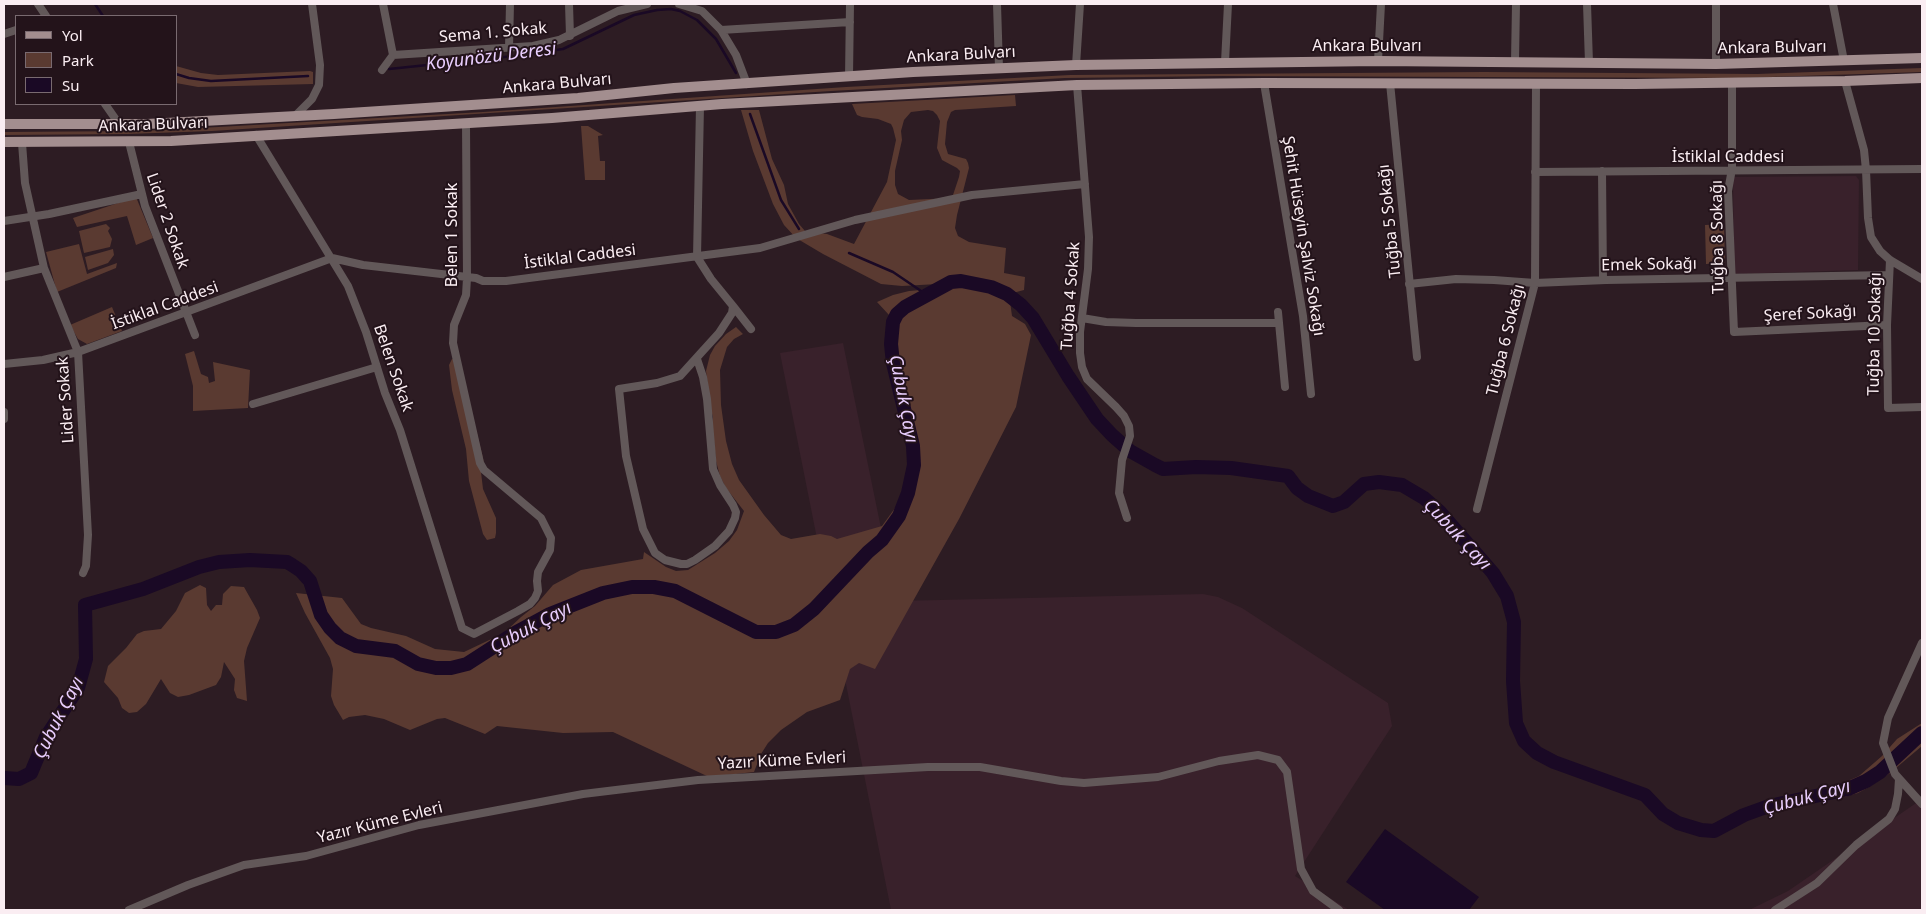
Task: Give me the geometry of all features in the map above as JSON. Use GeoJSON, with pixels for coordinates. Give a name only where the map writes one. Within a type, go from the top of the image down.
{"type":"FeatureCollection","features":[{"type":"Feature","properties":{"kind":"main road","name":"Ankara Bulvarı"},"geometry":{"type":"LineString","coordinates":[[4,124],[119,124],[295,116],[464,106],[849,77],[1076,65],[1378,61],[1716,64],[1922,58]]}},
{"type":"Feature","properties":{"kind":"main road","name":"Ankara Bulvarı"},"geometry":{"type":"LineString","coordinates":[[4,142],[171,141],[466,123],[700,106],[1078,86],[1264,83],[1732,83],[1922,78]]}},
{"type":"Feature","properties":{"kind":"street"},"geometry":{"type":"LineString","coordinates":[[38,4],[45,15]]}},
{"type":"Feature","properties":{"kind":"street"},"geometry":{"type":"LineString","coordinates":[[295,116],[312,100],[319,85],[320,65],[312,4]]}},
{"type":"Feature","properties":{"kind":"street"},"geometry":{"type":"LineString","coordinates":[[382,70],[393,55],[383,4]]}},
{"type":"Feature","properties":{"kind":"street"},"geometry":{"type":"LineString","coordinates":[[509,48],[510,4]]}},
{"type":"Feature","properties":{"kind":"street"},"geometry":{"type":"LineString","coordinates":[[569,4],[570,36]]}},
{"type":"Feature","properties":{"kind":"street","name":"Sema 1. Sokak"},"geometry":{"type":"LineString","coordinates":[[393,55],[533,46],[570,36],[618,12],[647,4]]}},
{"type":"Feature","properties":{"kind":"street"},"geometry":{"type":"LineString","coordinates":[[679,4],[702,8],[721,30],[736,55],[747,84]]}},
{"type":"Feature","properties":{"kind":"street"},"geometry":{"type":"LineString","coordinates":[[849,77],[850,4]]}},
{"type":"Feature","properties":{"kind":"street"},"geometry":{"type":"LineString","coordinates":[[997,4],[999,68]]}},
{"type":"Feature","properties":{"kind":"street"},"geometry":{"type":"LineString","coordinates":[[1076,65],[1080,4]]}},
{"type":"Feature","properties":{"kind":"street"},"geometry":{"type":"LineString","coordinates":[[1225,62],[1228,4]]}},
{"type":"Feature","properties":{"kind":"street"},"geometry":{"type":"LineString","coordinates":[[1378,61],[1382,4]]}},
{"type":"Feature","properties":{"kind":"street"},"geometry":{"type":"LineString","coordinates":[[1515,61],[1516,4]]}},
{"type":"Feature","properties":{"kind":"street"},"geometry":{"type":"LineString","coordinates":[[1587,4],[1589,63]]}},
{"type":"Feature","properties":{"kind":"street"},"geometry":{"type":"LineString","coordinates":[[1716,4],[1716,64]]}},
{"type":"Feature","properties":{"kind":"street"},"geometry":{"type":"LineString","coordinates":[[1832,4],[1844,61]]}},
{"type":"Feature","properties":{"kind":"street"},"geometry":{"type":"LineString","coordinates":[[721,30],[850,22]]}},
{"type":"Feature","properties":{"kind":"street"},"geometry":{"type":"LineString","coordinates":[[1845,81],[1861,133],[1871,236],[1880,251],[1890,260],[1922,279]]}},
{"type":"Feature","properties":{"kind":"street","name":"Şehit Hüseyin Şalviz Sokağı"},"geometry":{"type":"LineString","coordinates":[[1264,83],[1303,316],[1311,394]]}},
{"type":"Feature","properties":{"kind":"street","name":"Tuğba 5 Sokağı"},"geometry":{"type":"LineString","coordinates":[[1390,83],[1416,357]]}},
{"type":"Feature","properties":{"kind":"street","name":"Tuğba 8 Sokağı"},"geometry":{"type":"LineString","coordinates":[[1732,83],[1732,169],[1728,191],[1734,332]]}},
{"type":"Feature","properties":{"kind":"street","name":"Tuğba 6 Sokağı"},"geometry":{"type":"LineString","coordinates":[[1478,509],[1535,283],[1536,84]]}},
{"type":"Feature","properties":{"kind":"street","name":"Tuğba 4 Sokak"},"geometry":{"type":"LineString","coordinates":[[1078,86],[1089,238],[1080,354],[1084,374],[1091,384],[1124,416],[1130,431],[1128,444],[1122,460],[1119,493],[1127,518]]}},
{"type":"Feature","properties":{"kind":"street"},"geometry":{"type":"LineString","coordinates":[[107,105],[119,124]]}},
{"type":"Feature","properties":{"kind":"street"},"geometry":{"type":"LineString","coordinates":[[700,106],[697,257],[711,279],[751,329]]}},
{"type":"Feature","properties":{"kind":"street","name":"Belen 1 Sokak"},"geometry":{"type":"LineString","coordinates":[[462,628],[474,634],[480,632],[530,604],[538,591],[538,572],[550,550],[551,538],[541,518],[484,470],[480,463],[454,343],[454,326],[466,295],[467,278],[466,123]]}},
{"type":"Feature","properties":{"kind":"street","name":"Belen Sokak"},"geometry":{"type":"LineString","coordinates":[[256,135],[332,258],[355,301],[385,393],[400,430],[462,628]]}},
{"type":"Feature","properties":{"kind":"street","name":"Lider 2 Sokak"},"geometry":{"type":"LineString","coordinates":[[129,142],[142,194],[195,336]]}},
{"type":"Feature","properties":{"kind":"street","name":"Lider Sokak"},"geometry":{"type":"LineString","coordinates":[[22,143],[24,175],[31,217],[44,268],[78,352],[88,535],[86,566],[83,573]]}},
{"type":"Feature","properties":{"kind":"street","name":"İstiklal Caddesi"},"geometry":{"type":"LineString","coordinates":[[1535,172],[1922,169]]}},
{"type":"Feature","properties":{"kind":"street"},"geometry":{"type":"LineString","coordinates":[[1602,171],[1603,280]]}},
{"type":"Feature","properties":{"kind":"street","name":"İstiklal Caddesi"},"geometry":{"type":"LineString","coordinates":[[4,364],[43,360],[78,352],[186,314],[332,258],[363,265],[483,281],[506,281],[760,248],[855,220],[972,195],[1085,184]]}},
{"type":"Feature","properties":{"kind":"street"},"geometry":{"type":"LineString","coordinates":[[4,221],[142,194]]}},
{"type":"Feature","properties":{"kind":"street","name":"Tuğba 10 Sokağı"},"geometry":{"type":"LineString","coordinates":[[1890,260],[1887,325],[1888,408],[1922,407]]}},
{"type":"Feature","properties":{"kind":"street"},"geometry":{"type":"LineString","coordinates":[[4,277],[44,268]]}},
{"type":"Feature","properties":{"kind":"street","name":"Emek Sokağı"},"geometry":{"type":"LineString","coordinates":[[1409,284],[1475,279],[1535,283],[1731,277],[1889,275]]}},
{"type":"Feature","properties":{"kind":"street"},"geometry":{"type":"LineString","coordinates":[[697,359],[703,377],[713,469],[736,512],[729,532],[709,550],[687,564],[673,563],[655,553],[643,529],[632,488],[622,431],[619,389],[657,384],[680,376],[726,324],[732,313],[733,306]]}},
{"type":"Feature","properties":{"kind":"street"},"geometry":{"type":"LineString","coordinates":[[1278,312],[1285,387]]}},
{"type":"Feature","properties":{"kind":"street"},"geometry":{"type":"LineString","coordinates":[[1082,318],[1106,322],[1136,323],[1279,323]]}},
{"type":"Feature","properties":{"kind":"street","name":"Şeref Sokağı"},"geometry":{"type":"LineString","coordinates":[[1734,332],[1887,325]]}},
{"type":"Feature","properties":{"kind":"street"},"geometry":{"type":"LineString","coordinates":[[253,404],[377,367]]}},
{"type":"Feature","properties":{"kind":"street"},"geometry":{"type":"LineString","coordinates":[[4,412],[4,419]]}},
{"type":"Feature","properties":{"kind":"street"},"geometry":{"type":"LineString","coordinates":[[1922,643],[1888,718],[1883,735],[1885,750],[1897,776],[1922,804]]}},
{"type":"Feature","properties":{"kind":"street","name":"Yazır Küme Evleri"},"geometry":{"type":"LineString","coordinates":[[129,910],[188,885],[244,865],[306,856],[419,825],[583,794],[698,780],[928,767],[980,768],[1084,783],[1158,777],[1219,760],[1258,755],[1278,760],[1288,772],[1301,869],[1313,891],[1339,910]]}},
{"type":"Feature","properties":{"kind":"street"},"geometry":{"type":"LineString","coordinates":[[1775,910],[1817,883],[1856,845],[1888,819],[1895,808],[1898,794],[1897,776]]}},
{"type":"Feature","properties":{"kind":"shaded area"},"geometry":{"type":"Polygon","coordinates":[[[1856,176],[1859,180],[1858,270],[1734,274],[1733,177],[1856,176]]]}},
{"type":"Feature","properties":{"kind":"shaded area"},"geometry":{"type":"Polygon","coordinates":[[[843,343],[896,601],[1203,594],[1218,597],[1242,608],[1388,703],[1392,726],[1295,876],[1349,910],[891,910],[780,353],[843,343]]]}},
{"type":"Feature","properties":{"kind":"shaded area"},"geometry":{"type":"Polygon","coordinates":[[[1922,799],[1922,910],[1749,910],[1788,891],[1922,799]]]}},
{"type":"Feature","properties":{"kind":"green space"},"geometry":{"type":"Polygon","coordinates":[[[178,67],[201,73],[218,75],[313,72],[313,84],[198,87],[178,83],[178,67]]]}},
{"type":"Feature","properties":{"kind":"green space"},"geometry":{"type":"Polygon","coordinates":[[[1922,68],[1922,72],[1739,78],[1221,76],[1065,78],[831,91],[212,131],[4,135],[4,132],[142,131],[218,127],[483,112],[846,87],[1070,75],[1484,72],[1757,74],[1922,68]]]}},
{"type":"Feature","properties":{"kind":"green space"},"geometry":{"type":"Polygon","coordinates":[[[1015,95],[1016,106],[955,110],[951,112],[947,122],[945,144],[948,154],[966,159],[969,168],[957,215],[955,228],[958,236],[969,242],[1006,248],[1004,273],[1025,277],[1024,290],[1009,294],[1012,316],[1025,324],[1031,335],[1016,407],[959,519],[875,669],[859,663],[850,669],[840,700],[807,712],[781,730],[768,743],[761,754],[754,772],[709,777],[613,732],[563,733],[497,726],[485,734],[445,718],[437,719],[410,730],[384,719],[365,715],[349,717],[343,720],[331,696],[333,669],[330,658],[296,593],[342,598],[361,624],[406,636],[435,649],[464,652],[504,633],[535,606],[553,585],[581,570],[643,559],[644,552],[666,567],[676,571],[688,570],[715,553],[729,541],[737,530],[744,511],[726,488],[720,476],[716,461],[713,417],[706,371],[710,355],[715,346],[726,334],[736,327],[743,334],[734,339],[727,347],[720,370],[721,405],[726,441],[732,464],[739,480],[764,515],[781,535],[791,539],[820,534],[837,539],[882,526],[903,497],[910,449],[887,354],[886,335],[889,315],[877,302],[909,291],[955,287],[938,284],[902,286],[881,284],[796,238],[784,225],[773,204],[753,151],[741,110],[759,110],[772,159],[784,185],[788,204],[799,224],[805,231],[827,234],[854,244],[887,182],[896,140],[891,124],[878,119],[857,115],[852,104],[1015,95]],[[933,111],[911,112],[904,120],[901,131],[902,140],[895,171],[895,185],[898,194],[909,200],[952,198],[959,177],[960,171],[942,160],[937,148],[940,121],[933,111]]]}},
{"type":"Feature","properties":{"kind":"green space"},"geometry":{"type":"Polygon","coordinates":[[[581,126],[588,126],[603,135],[598,136],[600,161],[605,161],[605,180],[585,180],[581,126]]]}},
{"type":"Feature","properties":{"kind":"green space"},"geometry":{"type":"Polygon","coordinates":[[[136,197],[153,238],[136,245],[127,216],[77,227],[73,218],[136,197]]]}},
{"type":"Feature","properties":{"kind":"green space"},"geometry":{"type":"Polygon","coordinates":[[[106,224],[110,228],[108,231],[112,239],[110,247],[84,253],[79,231],[106,224]]]}},
{"type":"Feature","properties":{"kind":"green space"},"geometry":{"type":"Polygon","coordinates":[[[1724,224],[1725,263],[1706,264],[1705,225],[1724,224]]]}},
{"type":"Feature","properties":{"kind":"green space"},"geometry":{"type":"Polygon","coordinates":[[[79,244],[87,274],[117,263],[116,268],[57,292],[46,252],[79,244]]]}},
{"type":"Feature","properties":{"kind":"green space"},"geometry":{"type":"Polygon","coordinates":[[[113,249],[114,255],[108,263],[88,270],[85,257],[113,249]]]}},
{"type":"Feature","properties":{"kind":"green space"},"geometry":{"type":"Polygon","coordinates":[[[112,307],[122,331],[87,344],[78,339],[70,325],[112,307]]]}},
{"type":"Feature","properties":{"kind":"green space"},"geometry":{"type":"Polygon","coordinates":[[[194,351],[201,374],[208,377],[209,383],[215,381],[213,362],[250,370],[248,408],[193,411],[193,386],[185,354],[194,351]]]}},
{"type":"Feature","properties":{"kind":"green space"},"geometry":{"type":"Polygon","coordinates":[[[452,359],[459,360],[483,458],[484,464],[481,472],[483,489],[496,518],[495,538],[487,540],[483,534],[469,481],[466,449],[452,390],[449,365],[452,359]]]}},
{"type":"Feature","properties":{"kind":"green space"},"geometry":{"type":"Polygon","coordinates":[[[200,585],[206,588],[207,605],[211,611],[216,605],[222,605],[223,594],[231,586],[244,587],[257,610],[260,618],[247,648],[244,661],[247,701],[237,698],[234,690],[235,679],[224,662],[221,677],[216,685],[178,697],[170,693],[161,679],[146,704],[137,712],[129,713],[122,708],[118,698],[104,682],[108,666],[137,634],[144,631],[161,629],[176,611],[185,593],[200,585]]]}},
{"type":"Feature","properties":{"kind":"green space"},"geometry":{"type":"Polygon","coordinates":[[[1922,723],[1922,746],[1890,773],[1869,787],[1858,793],[1841,798],[1841,784],[1859,776],[1882,756],[1897,739],[1922,723]]]}},
{"type":"Feature","properties":{"kind":"water"},"geometry":{"type":"Polygon","coordinates":[[[1385,829],[1479,897],[1469,910],[1385,910],[1346,882],[1385,829]]]}},
{"type":"Feature","properties":{"kind":"waterway","name":"Koyunözü Deresi"},"geometry":{"type":"LineString","coordinates":[[95,4],[102,15]]}},
{"type":"Feature","properties":{"kind":"waterway","name":"Koyunözü Deresi"},"geometry":{"type":"LineString","coordinates":[[389,69],[563,49],[634,15],[671,9],[680,11],[697,20],[716,39],[736,73]]}},
{"type":"Feature","properties":{"kind":"waterway","name":"Koyunözü Deresi"},"geometry":{"type":"LineString","coordinates":[[178,75],[211,81],[308,76]]}},
{"type":"Feature","properties":{"kind":"waterway","name":"Koyunözü Deresi"},"geometry":{"type":"LineString","coordinates":[[750,114],[781,200],[799,229]]}},
{"type":"Feature","properties":{"kind":"waterway","name":"Koyunözü Deresi"},"geometry":{"type":"LineString","coordinates":[[849,253],[893,272],[927,295]]}},
{"type":"Feature","properties":{"kind":"waterway","name":"Çubuk Çayı"},"geometry":{"type":"LineString","coordinates":[[4,778],[19,779],[31,773],[46,737],[78,688],[86,659],[85,605],[143,589],[199,567],[219,562],[250,560],[287,562],[301,571],[310,581],[321,615],[340,638],[356,646],[395,651],[418,664],[436,668],[451,668],[467,664],[515,633],[550,614],[603,593],[632,587],[654,587],[675,591],[756,632],[776,632],[794,625],[814,609],[868,552],[882,540],[899,516],[908,493],[914,465],[913,446],[893,363],[891,344],[893,322],[897,314],[905,307],[951,282],[961,281],[991,287],[1007,294],[1021,305],[1033,318],[1097,419],[1130,451],[1163,469],[1196,467],[1231,468],[1288,476],[1297,488],[1308,496],[1333,506],[1344,502],[1364,484],[1379,482],[1402,485],[1424,498],[1440,512],[1493,573],[1507,596],[1514,622],[1513,681],[1516,723],[1524,741],[1537,753],[1554,762],[1645,795],[1663,814],[1678,823],[1701,830],[1714,831],[1744,815],[1769,806],[1848,789],[1880,772],[1922,733]]}}]}
